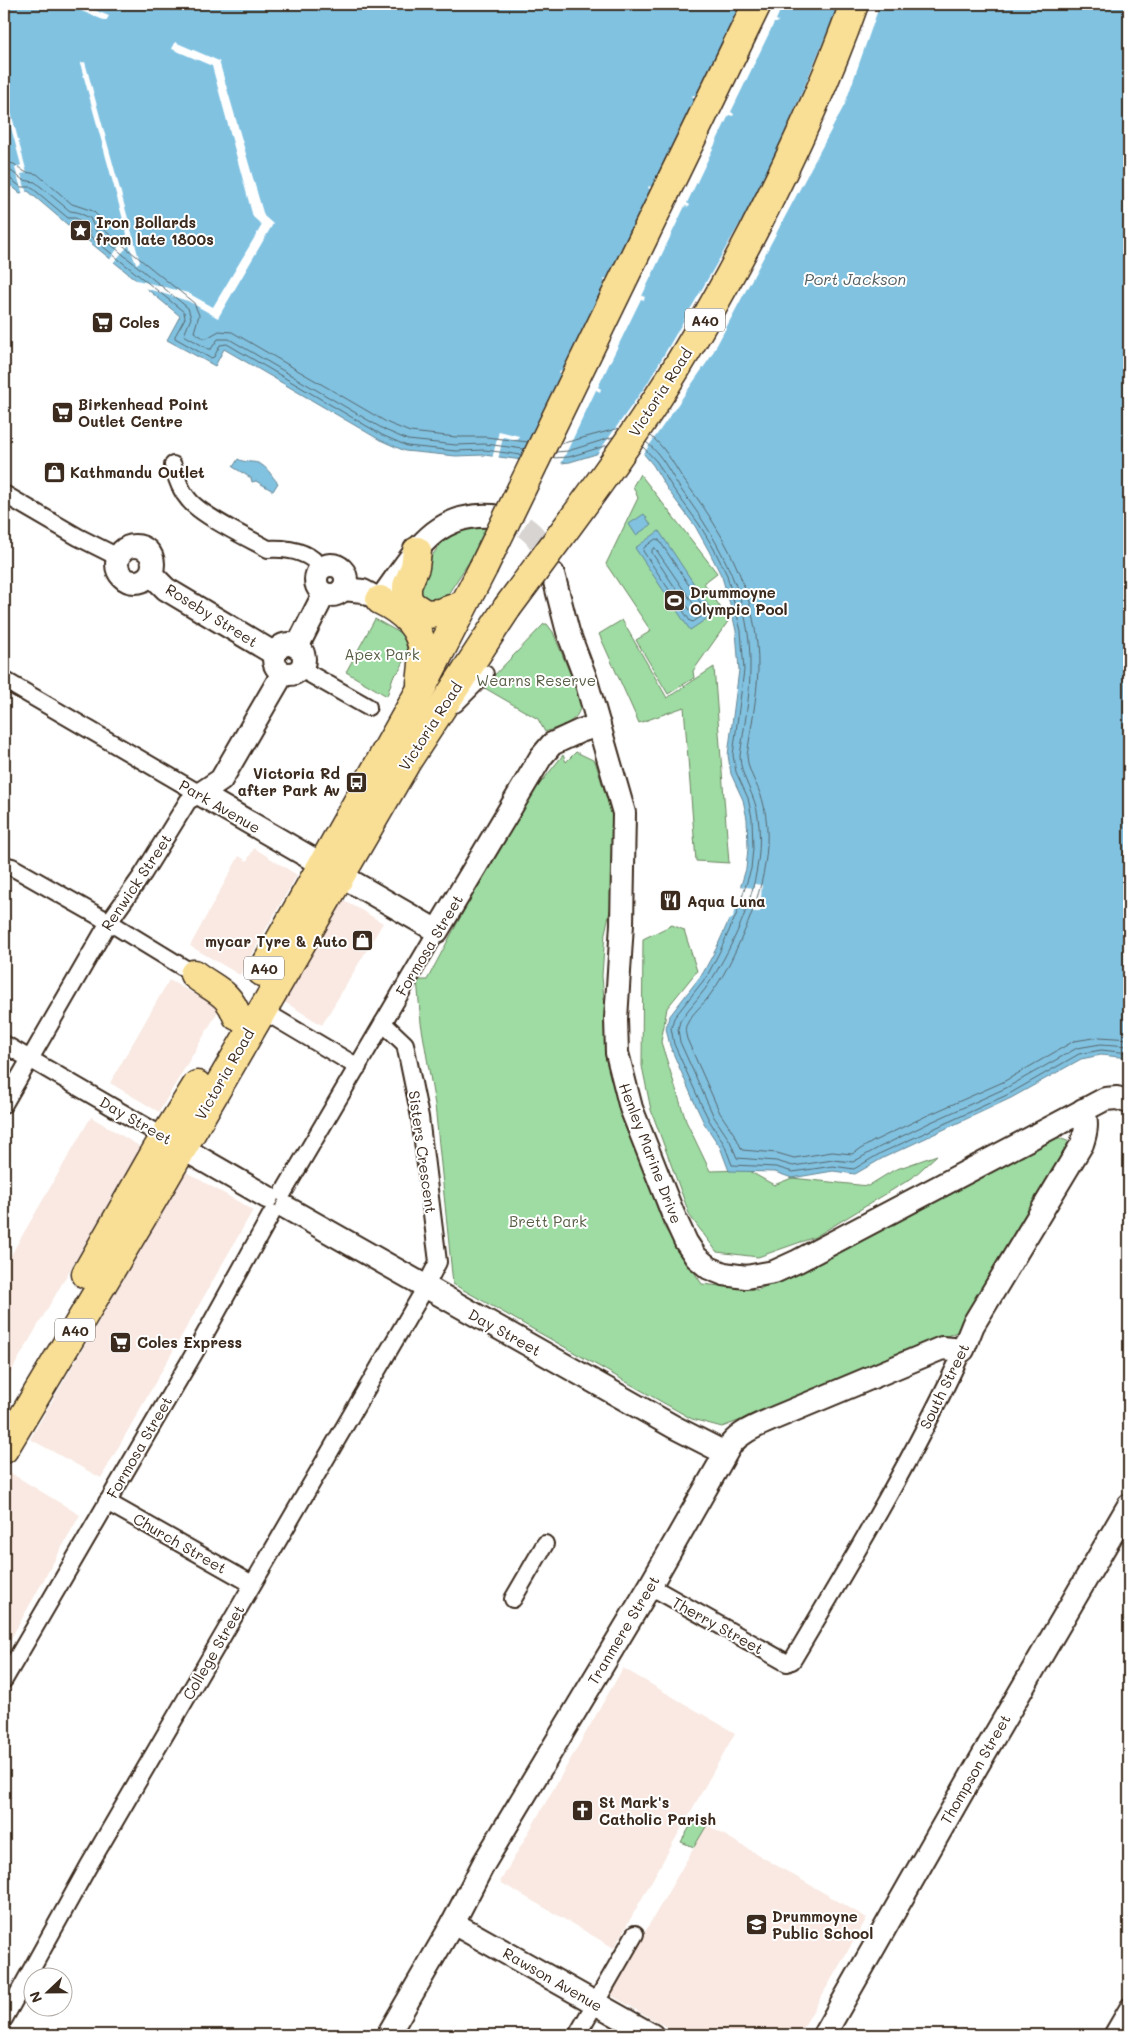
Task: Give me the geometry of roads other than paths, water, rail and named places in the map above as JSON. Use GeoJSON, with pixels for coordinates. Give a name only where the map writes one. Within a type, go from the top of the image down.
{"type":"FeatureCollection","features":[{"type":"Feature","properties":{"kind":"highway","name":"Victoria Road"},"geometry":{"type":"LineString","coordinates":[[4,1449],[174,1143],[331,869],[483,568],[757,4]]}},
{"type":"Feature","properties":{"kind":"highway","name":"Victoria Road"},"geometry":{"type":"LineString","coordinates":[[331,869],[407,761],[507,608],[595,488],[657,399],[716,302],[792,155],[854,4]]}},
{"type":"Feature","properties":{"kind":"highway"},"geometry":{"type":"LineString","coordinates":[[417,551],[415,567],[407,586],[410,604],[424,614],[440,613],[463,605]]}},
{"type":"Feature","properties":{"kind":"highway"},"geometry":{"type":"LineString","coordinates":[[380,600],[405,616],[421,640],[424,653],[421,690]]}},
{"type":"Feature","properties":{"kind":"highway"},"geometry":{"type":"LineString","coordinates":[[194,974],[249,1013]]}},
{"type":"Feature","properties":{"kind":"highway","name":"Victoria Road"},"geometry":{"type":"LineString","coordinates":[[4,1419],[174,1143]]}},
{"type":"Feature","properties":{"kind":"street"},"geometry":{"type":"LineString","coordinates":[[174,465],[183,492],[196,508],[268,549],[284,549],[309,556],[321,568],[316,580],[318,588],[338,587],[396,578]]}},
{"type":"Feature","properties":{"kind":"street"},"geometry":{"type":"LineString","coordinates":[[4,494],[78,537],[118,557]]}},
{"type":"Feature","properties":{"kind":"street"},"geometry":{"type":"LineString","coordinates":[[338,587],[363,591],[380,600],[417,551],[437,529],[450,521],[462,517],[493,516]]}},
{"type":"Feature","properties":{"kind":"street","name":"Roseby Street"},"geometry":{"type":"LineString","coordinates":[[118,557],[132,546],[144,547],[149,551],[154,562],[151,574],[166,589],[286,665],[368,707]]}},
{"type":"Feature","properties":{"kind":"street","name":"Henley Marine Drive"},"geometry":{"type":"LineString","coordinates":[[553,574],[568,632],[582,668],[624,813],[622,924],[616,1012],[617,1053],[631,1108],[673,1214],[696,1258],[709,1268],[735,1276],[760,1275],[774,1272],[1083,1110],[1111,1098],[1129,1102]]}},
{"type":"Feature","properties":{"kind":"street"},"geometry":{"type":"LineString","coordinates":[[286,665],[284,645],[297,647],[338,587]]}},
{"type":"Feature","properties":{"kind":"street","name":"Renwick Street"},"geometry":{"type":"LineString","coordinates":[[4,1104],[28,1058],[109,922],[143,874],[188,801],[221,780],[286,665]]}},
{"type":"Feature","properties":{"kind":"street"},"geometry":{"type":"LineString","coordinates":[[448,711],[485,674]]}},
{"type":"Feature","properties":{"kind":"street","name":"Park Avenue"},"geometry":{"type":"LineString","coordinates":[[4,680],[437,931]]}},
{"type":"Feature","properties":{"kind":"street","name":"Formosa Street"},"geometry":{"type":"LineString","coordinates":[[4,1680],[199,1344],[277,1203],[541,757],[552,744],[580,731],[599,725]]}},
{"type":"Feature","properties":{"kind":"street"},"geometry":{"type":"LineString","coordinates":[[4,865],[12,867],[109,922],[194,974]]}},
{"type":"Feature","properties":{"kind":"street"},"geometry":{"type":"LineString","coordinates":[[249,1013],[358,1067]]}},
{"type":"Feature","properties":{"kind":"street","name":"Sisters Crescent"},"geometry":{"type":"LineString","coordinates":[[383,1023],[405,1044],[420,1117],[438,1262],[426,1288]]}},
{"type":"Feature","properties":{"kind":"street","name":"Day Street"},"geometry":{"type":"LineString","coordinates":[[4,1044],[426,1288],[725,1454]]}},
{"type":"Feature","properties":{"kind":"street","name":"South Street"},"geometry":{"type":"LineString","coordinates":[[789,1662],[882,1506],[951,1375],[973,1325],[1082,1144],[1086,1132],[1086,1118],[1083,1110]]}},
{"type":"Feature","properties":{"kind":"street","name":"College Street"},"geometry":{"type":"LineString","coordinates":[[4,2019],[93,1859],[426,1288]]}},
{"type":"Feature","properties":{"kind":"street","name":"Tranmere Street"},"geometry":{"type":"LineString","coordinates":[[388,2035],[454,1923],[484,1863],[650,1586],[725,1454],[737,1438],[772,1419],[942,1348],[963,1350]]}},
{"type":"Feature","properties":{"kind":"street","name":"Church Street"},"geometry":{"type":"LineString","coordinates":[[107,1502],[252,1584]]}},
{"type":"Feature","properties":{"kind":"street","name":"Thompson Street"},"geometry":{"type":"LineString","coordinates":[[824,2035],[977,1766],[1129,1505]]}},
{"type":"Feature","properties":{"kind":"street"},"geometry":{"type":"LineString","coordinates":[[513,1599],[545,1544]]}},
{"type":"Feature","properties":{"kind":"street","name":"Therry Street"},"geometry":{"type":"LineString","coordinates":[[650,1586],[789,1662]]}},
{"type":"Feature","properties":{"kind":"street","name":"Rawson Avenue"},"geometry":{"type":"LineString","coordinates":[[454,1923],[652,2035]]}},
{"type":"Feature","properties":{"kind":"street"},"geometry":{"type":"LineString","coordinates":[[577,2035],[635,1934]]}},
{"type":"Feature","properties":{"kind":"street"},"geometry":{"type":"LineString","coordinates":[[1112,2035],[1129,2006]]}},
{"type":"Feature","properties":{"kind":"water","name":"Port Jackson"},"geometry":{"type":"Polygon","coordinates":[[[4,4],[1129,4],[1129,1058],[1101,1055],[1081,1059],[1011,1098],[883,1158],[855,1174],[833,1171],[792,1178],[775,1172],[729,1171],[720,1147],[704,1123],[696,1106],[670,1046],[666,1028],[669,1017],[703,973],[716,949],[733,911],[746,869],[748,848],[747,819],[743,800],[731,774],[728,755],[739,670],[736,631],[722,577],[695,526],[643,453],[619,447],[570,462],[553,464],[484,455],[456,456],[405,451],[380,440],[224,349],[215,366],[167,340],[180,316],[86,239],[83,226],[75,228],[74,223],[68,225],[28,191],[20,193],[4,180],[4,4]]]}},
{"type":"Feature","properties":{"kind":"water"},"geometry":{"type":"Polygon","coordinates":[[[238,459],[258,463],[264,467],[278,483],[273,491],[256,481],[252,482],[251,478],[233,467],[238,459]]]}},
{"type":"Feature","properties":{"kind":"water"},"geometry":{"type":"Polygon","coordinates":[[[644,514],[651,525],[636,535],[629,524],[644,514]]]}},
{"type":"Feature","properties":{"kind":"water"},"geometry":{"type":"Polygon","coordinates":[[[659,531],[714,614],[690,630],[635,548],[659,531]]]}},
{"type":"Feature","properties":{"kind":"tunnel"},"geometry":{"type":"LineString","coordinates":[[493,516],[515,522],[531,532],[542,547],[551,568]]}},
{"type":"Feature","properties":{"kind":"place","name":"Iron Bollards from late 1800s"},"geometry":{"type":"Point","coordinates":[80,231]}},
{"type":"Feature","properties":{"kind":"place","name":"Coles"},"geometry":{"type":"Point","coordinates":[103,322]}},
{"type":"Feature","properties":{"kind":"place","name":"Birkenhead Point Outlet Centre"},"geometry":{"type":"Point","coordinates":[62,413]}},
{"type":"Feature","properties":{"kind":"place","name":"Kathmandu Outlet"},"geometry":{"type":"Point","coordinates":[54,472]}},
{"type":"Feature","properties":{"kind":"place","name":"Drummoyne Olympic Pool"},"geometry":{"type":"Point","coordinates":[674,601]}},
{"type":"Feature","properties":{"kind":"place","name":"Victoria Rd after Park Av"},"geometry":{"type":"Point","coordinates":[356,782]}},
{"type":"Feature","properties":{"kind":"place","name":"Aqua Luna"},"geometry":{"type":"Point","coordinates":[671,901]}},
{"type":"Feature","properties":{"kind":"place","name":"mycar Tyre & Auto"},"geometry":{"type":"Point","coordinates":[363,941]}},
{"type":"Feature","properties":{"kind":"place","name":"Coles Express"},"geometry":{"type":"Point","coordinates":[121,1342]}},
{"type":"Feature","properties":{"kind":"place","name":"St Mark's Catholic Parish"},"geometry":{"type":"Point","coordinates":[583,1811]}},
{"type":"Feature","properties":{"kind":"place","name":"Drummoyne Public School"},"geometry":{"type":"Point","coordinates":[756,1925]}},
{"type":"Feature","properties":{"kind":"park label","name":"Apex Park"},"geometry":{"type":"Point","coordinates":[382,654]}},
{"type":"Feature","properties":{"kind":"park label","name":"Wearns Reserve"},"geometry":{"type":"Point","coordinates":[536,680]}},
{"type":"Feature","properties":{"kind":"park label","name":"Brett Park"},"geometry":{"type":"Point","coordinates":[548,1221]}}]}
